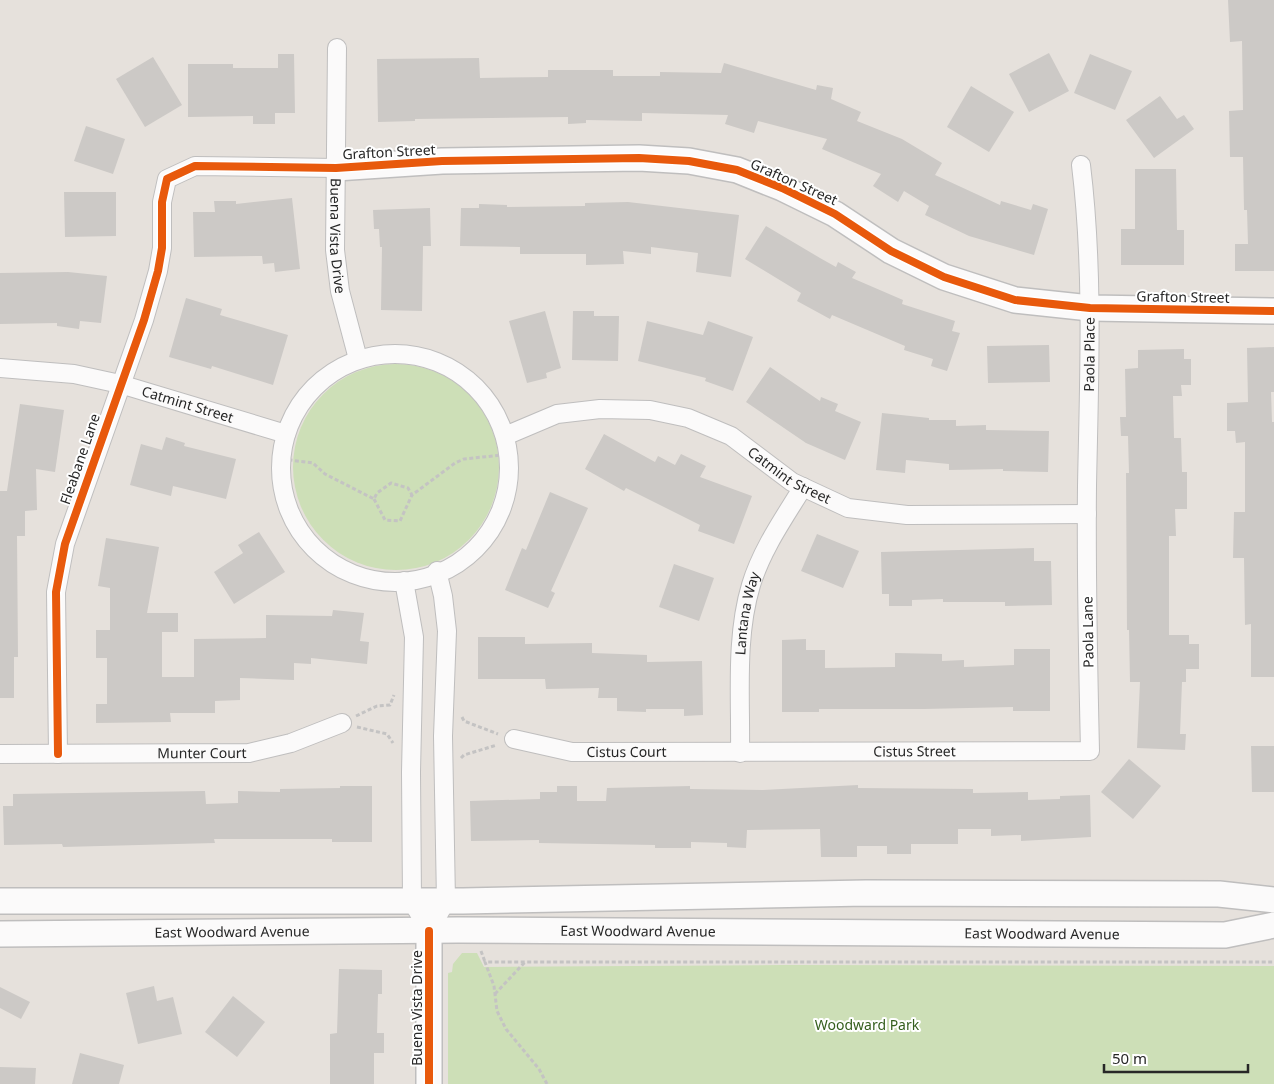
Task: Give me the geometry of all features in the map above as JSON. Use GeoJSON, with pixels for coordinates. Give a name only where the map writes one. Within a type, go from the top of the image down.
{"type":"FeatureCollection","features":[{"type":"Feature","properties":{"kind":"street","name":"Buena Vista Drive"},"geometry":{"type":"LineString","coordinates":[[337,48],[335,250],[340,290],[358,359]]}},
{"type":"Feature","properties":{"kind":"street","name":"Grafton Street"},"geometry":{"type":"LineString","coordinates":[[167,179],[195,166],[336,168],[442,162],[639,158],[689,161],[737,170],[782,188],[835,214],[891,251],[944,277],[1015,300],[1090,308],[1274,311]]}},
{"type":"Feature","properties":{"kind":"street","name":"Paola Place"},"geometry":{"type":"LineString","coordinates":[[1081,165],[1088,220],[1090,308],[1087,514]]}},
{"type":"Feature","properties":{"kind":"street","name":"Fleabane Lane"},"geometry":{"type":"LineString","coordinates":[[58,754],[56,592],[65,544],[144,320],[158,271],[162,248],[162,202],[167,179]]}},
{"type":"Feature","properties":{"kind":"street"},"geometry":{"type":"LineString","coordinates":[[400,354],[431,359],[452,369],[479,390],[493,409],[505,436],[509,470],[506,495],[492,528],[478,546],[451,567],[404,581],[392,582],[360,576],[336,565],[311,545],[293,520],[284,498],[281,477],[286,434],[293,415],[310,391],[336,370],[358,359],[400,354]]}},
{"type":"Feature","properties":{"kind":"street","name":"Catmint Street"},"geometry":{"type":"LineString","coordinates":[[0,368],[74,374],[120,384],[286,434]]}},
{"type":"Feature","properties":{"kind":"street","name":"Catmint Street"},"geometry":{"type":"LineString","coordinates":[[505,436],[557,414],[600,409],[650,410],[688,418],[731,436],[792,482],[848,508],[907,515],[1087,514]]}},
{"type":"Feature","properties":{"kind":"street","name":"Lantana Way"},"geometry":{"type":"LineString","coordinates":[[740,753],[742,626],[751,585],[767,545],[803,487]]}},
{"type":"Feature","properties":{"kind":"street","name":"Paola Lane"},"geometry":{"type":"LineString","coordinates":[[1087,514],[1090,751]]}},
{"type":"Feature","properties":{"kind":"street"},"geometry":{"type":"LineString","coordinates":[[437,571],[443,596],[447,631],[443,707],[446,901]]}},
{"type":"Feature","properties":{"kind":"street","name":"Buena Vista Drive"},"geometry":{"type":"LineString","coordinates":[[404,581],[414,637],[411,750],[412,901],[429,931]]}},
{"type":"Feature","properties":{"kind":"street","name":"Munter Court"},"geometry":{"type":"LineString","coordinates":[[0,754],[249,753],[290,743],[342,723]]}},
{"type":"Feature","properties":{"kind":"street","name":"Cistus Court"},"geometry":{"type":"LineString","coordinates":[[514,739],[572,752],[740,753]]}},
{"type":"Feature","properties":{"kind":"street","name":"Cistus Street"},"geometry":{"type":"LineString","coordinates":[[740,753],[1090,751]]}},
{"type":"Feature","properties":{"kind":"street"},"geometry":{"type":"LineString","coordinates":[[0,901],[446,901],[866,893],[1219,894],[1274,900]]}},
{"type":"Feature","properties":{"kind":"street","name":"Buena Vista Drive"},"geometry":{"type":"LineString","coordinates":[[429,1084],[429,931],[446,901]]}},
{"type":"Feature","properties":{"kind":"street","name":"East Woodward Avenue"},"geometry":{"type":"LineString","coordinates":[[0,934],[429,931],[1225,935],[1274,924]]}},
{"type":"Feature","properties":{"kind":"path"},"geometry":{"type":"LineString","coordinates":[[282,459],[313,462],[325,474],[374,499],[385,520],[400,522],[412,495],[455,463],[464,459],[507,454]]}},
{"type":"Feature","properties":{"kind":"path"},"geometry":{"type":"LineString","coordinates":[[374,499],[377,493],[392,483],[408,488],[412,495]]}},
{"type":"Feature","properties":{"kind":"path"},"geometry":{"type":"LineString","coordinates":[[342,723],[377,706],[390,705],[393,696],[399,691],[412,690]]}},
{"type":"Feature","properties":{"kind":"path"},"geometry":{"type":"LineString","coordinates":[[443,707],[458,710],[464,721],[514,739]]}},
{"type":"Feature","properties":{"kind":"path"},"geometry":{"type":"LineString","coordinates":[[342,723],[387,734],[398,749],[411,750]]}},
{"type":"Feature","properties":{"kind":"path"},"geometry":{"type":"LineString","coordinates":[[443,770],[454,769],[464,755],[514,739]]}},
{"type":"Feature","properties":{"kind":"path"},"geometry":{"type":"LineString","coordinates":[[476,950],[481,950],[495,995],[498,1012],[506,1029],[539,1069],[546,1084]]}},
{"type":"Feature","properties":{"kind":"path"},"geometry":{"type":"LineString","coordinates":[[485,962],[1274,962]]}},
{"type":"Feature","properties":{"kind":"path"},"geometry":{"type":"LineString","coordinates":[[495,995],[525,962]]}},
{"type":"Feature","properties":{"kind":"green space"},"geometry":{"type":"Polygon","coordinates":[[[386,364],[406,364],[426,368],[445,376],[462,387],[476,401],[487,418],[495,437],[499,467],[495,497],[487,516],[476,533],[462,547],[445,558],[426,566],[406,570],[386,570],[366,566],[347,558],[330,547],[316,533],[305,516],[297,497],[293,477],[293,457],[297,437],[305,418],[316,401],[330,387],[347,376],[366,368],[386,364]]]}},
{"type":"Feature","properties":{"kind":"green space","name":"Woodward Park"},"geometry":{"type":"Polygon","coordinates":[[[462,953],[477,953],[484,967],[783,965],[1274,966],[1274,1084],[448,1084],[448,973],[452,972],[453,964],[462,953]]]}},
{"type":"Feature","properties":{"kind":"building"},"geometry":{"type":"Polygon","coordinates":[[[1228,0],[1274,0],[1274,271],[1235,271],[1235,244],[1248,244],[1247,210],[1244,210],[1243,157],[1230,157],[1229,111],[1243,110],[1242,41],[1230,42],[1228,0]]]}},
{"type":"Feature","properties":{"kind":"building"},"geometry":{"type":"Polygon","coordinates":[[[1049,53],[1069,91],[1029,112],[1009,74],[1049,53]]]}},
{"type":"Feature","properties":{"kind":"building"},"geometry":{"type":"Polygon","coordinates":[[[278,54],[294,54],[295,113],[275,113],[275,124],[253,124],[253,116],[188,117],[188,64],[233,64],[233,68],[278,68],[278,54]]]}},
{"type":"Feature","properties":{"kind":"building"},"geometry":{"type":"Polygon","coordinates":[[[1090,54],[1132,71],[1115,110],[1074,93],[1090,54]]]}},
{"type":"Feature","properties":{"kind":"building"},"geometry":{"type":"Polygon","coordinates":[[[153,57],[182,105],[145,127],[116,79],[153,57]]]}},
{"type":"Feature","properties":{"kind":"building"},"geometry":{"type":"Polygon","coordinates":[[[479,58],[480,78],[548,77],[548,70],[613,70],[613,76],[660,76],[660,72],[721,73],[724,63],[816,90],[817,85],[833,88],[831,99],[861,112],[857,121],[902,139],[942,163],[935,175],[1000,205],[1001,201],[1031,210],[1033,204],[1048,209],[1034,255],[969,236],[925,215],[929,206],[904,191],[898,202],[873,186],[881,174],[822,149],[827,139],[758,121],[754,133],[725,124],[728,115],[642,113],[642,121],[586,120],[586,123],[568,124],[568,117],[415,119],[415,121],[378,122],[377,59],[479,58]]]}},
{"type":"Feature","properties":{"kind":"building"},"geometry":{"type":"Polygon","coordinates":[[[971,86],[1014,112],[989,152],[947,127],[971,86]]]}},
{"type":"Feature","properties":{"kind":"building"},"geometry":{"type":"Polygon","coordinates":[[[1160,96],[1177,119],[1184,115],[1194,129],[1154,158],[1126,120],[1160,96]]]}},
{"type":"Feature","properties":{"kind":"building"},"geometry":{"type":"Polygon","coordinates":[[[86,126],[125,139],[113,174],[74,161],[86,126]]]}},
{"type":"Feature","properties":{"kind":"building"},"geometry":{"type":"Polygon","coordinates":[[[1135,169],[1176,169],[1177,230],[1184,230],[1184,265],[1121,265],[1121,229],[1135,229],[1135,169]]]}},
{"type":"Feature","properties":{"kind":"building"},"geometry":{"type":"Polygon","coordinates":[[[64,192],[116,192],[116,236],[65,237],[64,192]]]}},
{"type":"Feature","properties":{"kind":"building"},"geometry":{"type":"Polygon","coordinates":[[[292,198],[300,269],[275,272],[274,263],[263,264],[262,256],[194,257],[193,212],[215,212],[214,201],[236,201],[236,204],[292,198]]]}},
{"type":"Feature","properties":{"kind":"building"},"geometry":{"type":"Polygon","coordinates":[[[628,202],[739,215],[731,277],[696,272],[698,253],[651,247],[651,254],[623,251],[624,264],[586,265],[586,254],[520,254],[520,247],[460,246],[461,208],[479,208],[479,204],[507,205],[507,207],[585,206],[585,203],[628,202]]]}},
{"type":"Feature","properties":{"kind":"building"},"geometry":{"type":"Polygon","coordinates":[[[430,208],[431,246],[423,246],[422,311],[381,310],[382,247],[380,247],[379,229],[374,229],[373,210],[430,208]]]}},
{"type":"Feature","properties":{"kind":"building"},"geometry":{"type":"Polygon","coordinates":[[[766,226],[836,267],[838,262],[856,272],[852,278],[903,300],[902,304],[955,321],[952,331],[960,333],[947,371],[931,366],[933,359],[904,350],[905,346],[832,315],[830,319],[797,301],[801,293],[745,259],[766,226]]]}},
{"type":"Feature","properties":{"kind":"building"},"geometry":{"type":"Polygon","coordinates":[[[68,272],[107,276],[101,323],[80,321],[79,329],[57,326],[57,323],[0,324],[0,273],[68,272]]]}},
{"type":"Feature","properties":{"kind":"building"},"geometry":{"type":"Polygon","coordinates":[[[186,298],[222,309],[220,315],[288,335],[273,385],[212,366],[211,369],[169,357],[186,298]]]}},
{"type":"Feature","properties":{"kind":"building"},"geometry":{"type":"Polygon","coordinates":[[[545,311],[561,368],[546,373],[547,378],[527,383],[509,321],[545,311]]]}},
{"type":"Feature","properties":{"kind":"building"},"geometry":{"type":"Polygon","coordinates":[[[573,311],[594,311],[594,316],[619,316],[618,361],[572,360],[573,311]]]}},
{"type":"Feature","properties":{"kind":"building"},"geometry":{"type":"Polygon","coordinates":[[[647,321],[703,335],[708,321],[753,337],[733,391],[705,381],[706,378],[638,361],[647,321]]]}},
{"type":"Feature","properties":{"kind":"building"},"geometry":{"type":"Polygon","coordinates":[[[1049,345],[1050,382],[988,383],[987,346],[1049,345]]]}},
{"type":"Feature","properties":{"kind":"building"},"geometry":{"type":"Polygon","coordinates":[[[1274,347],[1274,392],[1271,392],[1272,422],[1274,422],[1274,677],[1251,677],[1251,624],[1245,625],[1244,558],[1233,558],[1234,512],[1245,512],[1245,442],[1236,443],[1235,431],[1227,431],[1227,403],[1248,402],[1247,348],[1274,347]]]}},
{"type":"Feature","properties":{"kind":"building"},"geometry":{"type":"Polygon","coordinates":[[[1184,349],[1184,359],[1191,359],[1191,385],[1181,385],[1182,396],[1173,396],[1174,438],[1181,438],[1182,472],[1187,472],[1187,509],[1175,509],[1176,536],[1169,536],[1169,635],[1189,635],[1189,644],[1199,644],[1199,669],[1186,669],[1186,682],[1182,682],[1180,734],[1186,734],[1185,750],[1137,748],[1140,682],[1130,682],[1129,630],[1127,630],[1126,473],[1129,473],[1128,436],[1121,436],[1120,417],[1126,417],[1125,369],[1138,368],[1138,350],[1184,349]]]}},
{"type":"Feature","properties":{"kind":"building"},"geometry":{"type":"Polygon","coordinates":[[[770,367],[820,401],[821,397],[838,404],[835,411],[861,422],[845,460],[806,443],[746,402],[770,367]]]}},
{"type":"Feature","properties":{"kind":"building"},"geometry":{"type":"Polygon","coordinates":[[[20,404],[64,410],[55,472],[36,469],[37,510],[25,511],[25,536],[17,536],[18,657],[14,657],[14,698],[0,698],[0,491],[7,491],[20,404]]]}},
{"type":"Feature","properties":{"kind":"building"},"geometry":{"type":"Polygon","coordinates":[[[882,413],[929,418],[929,420],[956,420],[956,426],[986,425],[986,430],[1049,431],[1048,472],[1003,471],[1003,469],[949,470],[949,464],[906,460],[905,473],[876,470],[882,413]]]}},
{"type":"Feature","properties":{"kind":"building"},"geometry":{"type":"Polygon","coordinates":[[[604,434],[655,462],[658,456],[675,465],[681,454],[706,466],[700,477],[752,496],[734,544],[698,531],[700,525],[626,488],[624,491],[585,469],[604,434]]]}},
{"type":"Feature","properties":{"kind":"building"},"geometry":{"type":"Polygon","coordinates":[[[166,437],[185,443],[184,446],[236,459],[226,499],[173,486],[171,496],[130,485],[141,444],[162,450],[166,437]]]}},
{"type":"Feature","properties":{"kind":"building"},"geometry":{"type":"Polygon","coordinates":[[[550,492],[588,508],[551,591],[555,593],[548,608],[505,590],[522,548],[526,550],[550,492]]]}},
{"type":"Feature","properties":{"kind":"building"},"geometry":{"type":"Polygon","coordinates":[[[259,532],[285,572],[234,604],[214,572],[243,553],[238,545],[259,532]]]}},
{"type":"Feature","properties":{"kind":"building"},"geometry":{"type":"Polygon","coordinates":[[[817,534],[859,551],[843,588],[801,571],[817,534]]]}},
{"type":"Feature","properties":{"kind":"building"},"geometry":{"type":"Polygon","coordinates":[[[106,538],[159,547],[147,613],[178,613],[178,632],[162,632],[162,677],[194,677],[194,639],[266,638],[266,615],[332,616],[333,610],[364,613],[360,641],[369,642],[367,664],[311,658],[311,664],[294,663],[294,680],[240,678],[240,700],[215,701],[215,713],[170,713],[171,722],[96,723],[96,704],[107,704],[107,658],[96,658],[96,630],[110,630],[110,588],[98,586],[106,538]]]}},
{"type":"Feature","properties":{"kind":"building"},"geometry":{"type":"Polygon","coordinates":[[[1034,548],[1034,561],[1051,561],[1052,605],[1005,606],[1005,602],[943,602],[943,599],[912,600],[912,606],[889,606],[889,594],[882,594],[881,552],[1034,548]]]}},
{"type":"Feature","properties":{"kind":"building"},"geometry":{"type":"Polygon","coordinates":[[[674,564],[714,578],[699,621],[659,607],[674,564]]]}},
{"type":"Feature","properties":{"kind":"building"},"geometry":{"type":"Polygon","coordinates":[[[478,637],[525,637],[525,644],[592,643],[592,653],[647,655],[647,662],[702,661],[703,715],[684,716],[684,709],[646,709],[646,712],[617,711],[617,698],[598,698],[599,688],[546,689],[545,679],[478,679],[478,637]]]}},
{"type":"Feature","properties":{"kind":"building"},"geometry":{"type":"Polygon","coordinates":[[[806,639],[806,650],[825,650],[825,668],[895,667],[895,653],[942,654],[942,661],[964,660],[964,667],[1014,665],[1014,649],[1050,649],[1050,711],[1013,711],[1013,707],[819,709],[819,712],[782,712],[782,640],[806,639]]]}},
{"type":"Feature","properties":{"kind":"building"},"geometry":{"type":"Polygon","coordinates":[[[1251,746],[1274,746],[1274,792],[1252,792],[1251,746]]]}},
{"type":"Feature","properties":{"kind":"building"},"geometry":{"type":"Polygon","coordinates":[[[1129,759],[1161,786],[1133,819],[1101,792],[1129,759]]]}},
{"type":"Feature","properties":{"kind":"building"},"geometry":{"type":"Polygon","coordinates":[[[858,785],[858,788],[973,789],[973,793],[1028,792],[1028,800],[1060,799],[1060,796],[1090,795],[1091,837],[1021,841],[1021,835],[991,836],[991,829],[958,829],[958,844],[911,844],[911,854],[887,854],[887,846],[857,846],[857,857],[821,857],[820,829],[747,830],[746,848],[727,847],[727,843],[691,842],[691,848],[655,848],[655,845],[539,843],[539,840],[471,841],[470,801],[540,799],[540,792],[557,792],[557,786],[577,786],[577,801],[606,801],[607,788],[690,786],[690,789],[763,790],[858,785]]]}},
{"type":"Feature","properties":{"kind":"building"},"geometry":{"type":"Polygon","coordinates":[[[340,786],[372,786],[372,842],[332,842],[332,839],[214,839],[215,843],[63,847],[62,844],[4,845],[3,806],[13,806],[13,794],[205,791],[206,804],[238,803],[238,791],[280,792],[280,789],[340,788],[340,786]]]}},
{"type":"Feature","properties":{"kind":"building"},"geometry":{"type":"Polygon","coordinates":[[[339,969],[382,970],[382,994],[378,994],[377,1033],[384,1033],[384,1053],[374,1053],[374,1084],[330,1084],[330,1034],[337,1033],[339,969]]]}},
{"type":"Feature","properties":{"kind":"building"},"geometry":{"type":"Polygon","coordinates":[[[154,986],[157,1001],[173,997],[182,1034],[138,1044],[126,993],[154,986]]]}},
{"type":"Feature","properties":{"kind":"building"},"geometry":{"type":"Polygon","coordinates":[[[0,987],[30,1002],[21,1019],[0,1008],[0,987]]]}},
{"type":"Feature","properties":{"kind":"building"},"geometry":{"type":"Polygon","coordinates":[[[233,996],[265,1022],[237,1057],[205,1032],[233,996]]]}},
{"type":"Feature","properties":{"kind":"building"},"geometry":{"type":"Polygon","coordinates":[[[80,1053],[124,1065],[119,1084],[72,1084],[80,1053]]]}},
{"type":"Feature","properties":{"kind":"building"},"geometry":{"type":"Polygon","coordinates":[[[0,1067],[36,1068],[35,1084],[0,1084],[0,1067]]]}},
{"type":"Feature","properties":{"kind":"cycle path"},"geometry":{"type":"LineString","coordinates":[[58,754],[56,592],[65,544],[144,320],[158,271],[162,248],[162,202],[167,179],[195,166],[336,168],[442,161],[639,158],[689,161],[737,170],[782,188],[835,214],[891,251],[944,277],[1015,300],[1090,308],[1274,311]]}},
{"type":"Feature","properties":{"kind":"cycle path"},"geometry":{"type":"LineString","coordinates":[[429,931],[429,1084]]}}]}
